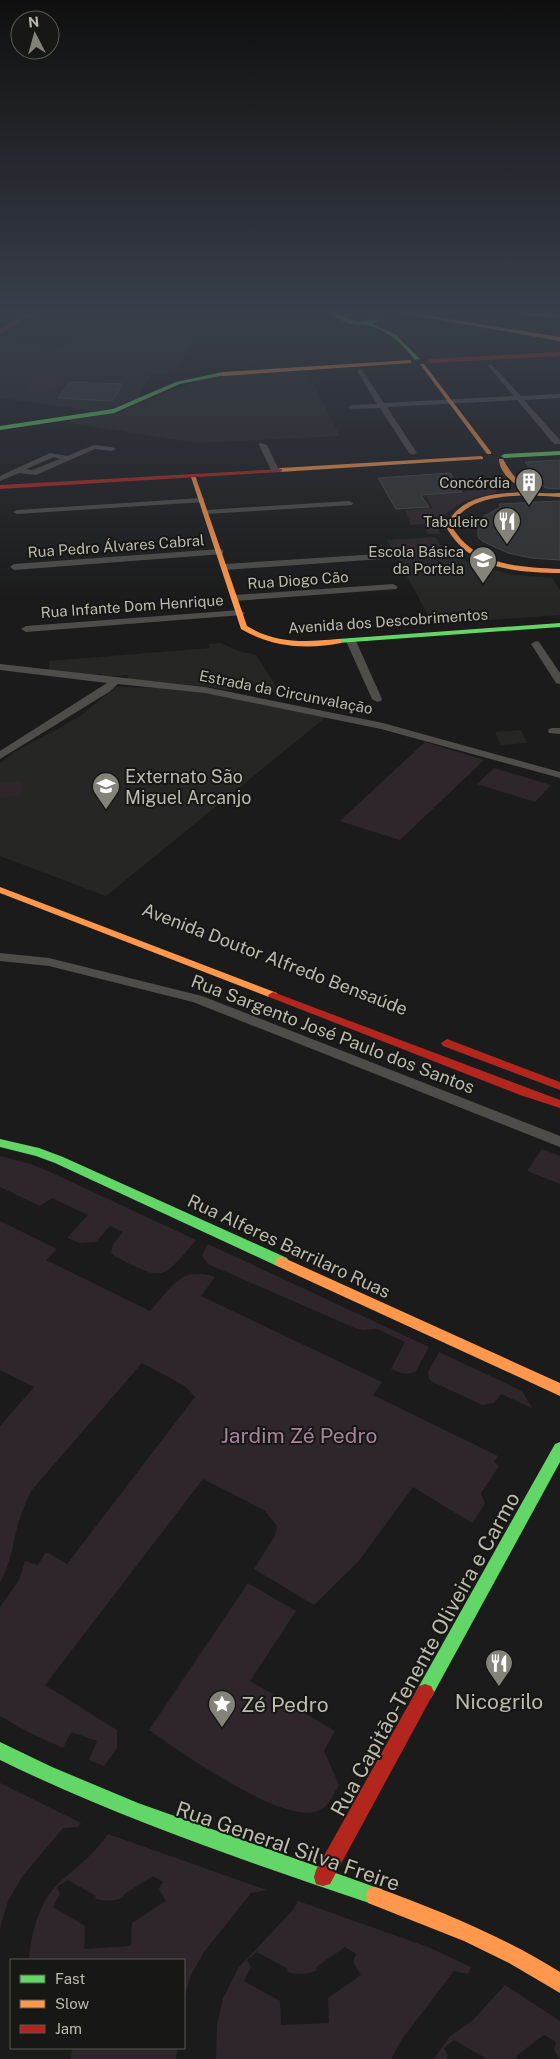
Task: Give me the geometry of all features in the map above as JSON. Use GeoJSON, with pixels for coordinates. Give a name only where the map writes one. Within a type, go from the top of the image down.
{"type":"FeatureCollection","features":[{"type":"Feature","properties":{"kind":"main road"},"geometry":{"type":"LineString","coordinates":[[0,428],[118,409]]}},
{"type":"Feature","properties":{"kind":"main road"},"geometry":{"type":"LineString","coordinates":[[455,409],[486,457],[511,488],[505,496]]}},
{"type":"Feature","properties":{"kind":"main road"},"geometry":{"type":"LineString","coordinates":[[0,487],[486,457],[502,458],[558,447]]}},
{"type":"Feature","properties":{"kind":"main road"},"geometry":{"type":"LineString","coordinates":[[502,458],[503,466],[521,487],[536,494]]}},
{"type":"Feature","properties":{"kind":"main road","name":"Avenida dos Descobrimentos"},"geometry":{"type":"LineString","coordinates":[[192,476],[220,552],[244,627],[253,635],[266,640],[302,644],[560,625]]}},
{"type":"Feature","properties":{"kind":"main road"},"geometry":{"type":"LineString","coordinates":[[560,495],[505,496],[473,504],[456,514],[450,528],[455,540],[468,550],[494,562],[529,569],[560,571]]}},
{"type":"Feature","properties":{"kind":"main road","name":"Avenida Doutor Alfredo Bensaúde"},"geometry":{"type":"LineString","coordinates":[[0,890],[524,1092],[560,1104]]}},
{"type":"Feature","properties":{"kind":"main road"},"geometry":{"type":"LineString","coordinates":[[439,1040],[560,1084]]}},
{"type":"Feature","properties":{"kind":"main road","name":"Avenida Doutor Alfredo Bensaúde"},"geometry":{"type":"LineString","coordinates":[[524,1092],[560,1113]]}},
{"type":"Feature","properties":{"kind":"main road","name":"Rua Alferes Barrilaro Ruas"},"geometry":{"type":"LineString","coordinates":[[0,1142],[60,1160],[560,1390]]}},
{"type":"Feature","properties":{"kind":"main road","name":"Rua Capitão-Tenente Oliveira e Carmo"},"geometry":{"type":"LineString","coordinates":[[323,1877],[560,1448]]}},
{"type":"Feature","properties":{"kind":"main road","name":"Rua General Silva Freire"},"geometry":{"type":"LineString","coordinates":[[0,1751],[63,1782],[136,1813],[323,1877],[449,1923],[490,1941],[531,1964],[560,1984]]}},
{"type":"Feature","properties":{"kind":"street"},"geometry":{"type":"LineString","coordinates":[[386,409],[413,452]]}},
{"type":"Feature","properties":{"kind":"street"},"geometry":{"type":"LineString","coordinates":[[529,409],[558,447]]}},
{"type":"Feature","properties":{"kind":"street"},"geometry":{"type":"LineString","coordinates":[[263,445],[275,470]]}},
{"type":"Feature","properties":{"kind":"street"},"geometry":{"type":"LineString","coordinates":[[0,479],[53,454],[68,458],[94,447],[112,449]]}},
{"type":"Feature","properties":{"kind":"street"},"geometry":{"type":"LineString","coordinates":[[17,512],[201,500]]}},
{"type":"Feature","properties":{"kind":"street"},"geometry":{"type":"LineString","coordinates":[[206,512],[349,503]]}},
{"type":"Feature","properties":{"kind":"street","name":"Rua Pedro Álvares Cabral"},"geometry":{"type":"LineString","coordinates":[[14,567],[220,552]]}},
{"type":"Feature","properties":{"kind":"street"},"geometry":{"type":"LineString","coordinates":[[226,572],[379,557]]}},
{"type":"Feature","properties":{"kind":"street","name":"Rua Diogo Cão"},"geometry":{"type":"LineString","coordinates":[[235,598],[393,586]]}},
{"type":"Feature","properties":{"kind":"street","name":"Rua Infante Dom Henrique"},"geometry":{"type":"LineString","coordinates":[[26,629],[240,613]]}},
{"type":"Feature","properties":{"kind":"street"},"geometry":{"type":"LineString","coordinates":[[351,641],[377,699]]}},
{"type":"Feature","properties":{"kind":"street"},"geometry":{"type":"LineString","coordinates":[[536,644],[560,681]]}},
{"type":"Feature","properties":{"kind":"street","name":"Estrada da Circunvalação"},"geometry":{"type":"LineString","coordinates":[[0,667],[205,690],[373,724],[560,775]]}},
{"type":"Feature","properties":{"kind":"street"},"geometry":{"type":"LineString","coordinates":[[0,756],[105,690],[116,681]]}},
{"type":"Feature","properties":{"kind":"street","name":"Rua Sargento José Paulo dos Santos"},"geometry":{"type":"LineString","coordinates":[[0,957],[49,962],[197,999],[560,1142]]}},
{"type":"Feature","properties":{"kind":"shaded area"},"geometry":{"type":"Polygon","coordinates":[[[81,409],[108,409],[95,411],[81,409]]]}},
{"type":"Feature","properties":{"kind":"shaded area"},"geometry":{"type":"Polygon","coordinates":[[[125,409],[326,409],[340,436],[198,443],[69,423],[71,420],[125,409]]]}},
{"type":"Feature","properties":{"kind":"shaded area","name":"Escola Básica da Portela"},"geometry":{"type":"Polygon","coordinates":[[[435,537],[442,547],[454,556],[472,564],[513,575],[552,578],[560,590],[560,615],[433,624],[387,540],[435,537]]]}},
{"type":"Feature","properties":{"kind":"shaded area"},"geometry":{"type":"Polygon","coordinates":[[[221,643],[238,651],[256,655],[280,692],[275,693],[256,684],[248,686],[248,689],[235,687],[231,691],[211,687],[128,679],[128,675],[103,677],[101,674],[82,675],[49,671],[49,661],[210,648],[209,644],[221,643]]]}},
{"type":"Feature","properties":{"kind":"shaded area","name":"Externato São Miguel Arcanjo"},"geometry":{"type":"Polygon","coordinates":[[[116,687],[201,689],[326,717],[106,896],[0,856],[0,763],[13,753],[79,717],[116,687]]]}},
{"type":"Feature","properties":{"kind":"shaded area"},"geometry":{"type":"Polygon","coordinates":[[[521,730],[527,743],[501,745],[495,732],[521,730]]]}},
{"type":"Feature","properties":{"kind":"green space"},"geometry":{"type":"Polygon","coordinates":[[[498,488],[495,493],[471,499],[450,510],[438,522],[440,534],[428,534],[424,524],[411,525],[405,510],[433,508],[423,491],[440,490],[443,494],[498,488]]]}},
{"type":"Feature","properties":{"kind":"green space"},"geometry":{"type":"Polygon","coordinates":[[[428,538],[438,556],[404,559],[394,541],[428,538]]]}},
{"type":"Feature","properties":{"kind":"green space"},"geometry":{"type":"Polygon","coordinates":[[[425,742],[484,760],[400,840],[340,821],[425,742]]]}},
{"type":"Feature","properties":{"kind":"green space"},"geometry":{"type":"Polygon","coordinates":[[[494,768],[551,785],[535,802],[477,784],[494,768]]]}},
{"type":"Feature","properties":{"kind":"green space"},"geometry":{"type":"Polygon","coordinates":[[[0,782],[22,782],[21,796],[0,797],[0,782]]]}},
{"type":"Feature","properties":{"kind":"green space"},"geometry":{"type":"Polygon","coordinates":[[[542,1149],[560,1156],[560,1184],[527,1171],[542,1149]]]}},
{"type":"Feature","properties":{"kind":"green space"},"geometry":{"type":"Polygon","coordinates":[[[0,1156],[48,1171],[196,1240],[175,1264],[167,1270],[160,1273],[152,1273],[114,1256],[111,1252],[113,1244],[123,1232],[110,1226],[96,1242],[80,1243],[67,1238],[88,1215],[52,1198],[40,1206],[0,1187],[0,1156]]]}},
{"type":"Feature","properties":{"kind":"green space","name":"Jardim Zé Pedro"},"geometry":{"type":"Polygon","coordinates":[[[0,1221],[57,1249],[46,1260],[150,1311],[177,1281],[193,1274],[215,1277],[201,1296],[382,1382],[373,1395],[498,1456],[494,1462],[499,1466],[481,1493],[485,1504],[472,1523],[413,1487],[358,1562],[314,1605],[254,1569],[275,1536],[277,1526],[264,1510],[203,1479],[45,1685],[117,1730],[117,1748],[104,1766],[89,1760],[97,1741],[71,1732],[63,1748],[30,1733],[0,1716],[0,1607],[19,1580],[25,1561],[38,1565],[46,1552],[67,1564],[195,1397],[185,1386],[142,1363],[31,1491],[20,1517],[9,1560],[0,1582],[0,1426],[34,1387],[0,1370],[0,1221]]]}},
{"type":"Feature","properties":{"kind":"green space"},"geometry":{"type":"Polygon","coordinates":[[[208,1244],[429,1347],[416,1371],[406,1374],[391,1369],[405,1342],[377,1329],[363,1330],[355,1328],[208,1264],[202,1255],[208,1244]]]}},
{"type":"Feature","properties":{"kind":"green space"},"geometry":{"type":"Polygon","coordinates":[[[439,1352],[522,1391],[532,1408],[501,1394],[494,1403],[482,1405],[433,1382],[429,1379],[428,1372],[439,1352]]]}},
{"type":"Feature","properties":{"kind":"green space"},"geometry":{"type":"Polygon","coordinates":[[[248,1583],[296,1611],[250,1681],[335,1731],[324,1751],[339,1785],[328,1803],[318,1811],[302,1812],[281,1807],[257,1797],[207,1769],[149,1730],[248,1583]]]}},
{"type":"Feature","properties":{"kind":"green space"},"geometry":{"type":"Polygon","coordinates":[[[0,1783],[81,1823],[78,1827],[63,1828],[22,1877],[8,1901],[0,1928],[0,1783]]]}},
{"type":"Feature","properties":{"kind":"green space"},"geometry":{"type":"Polygon","coordinates":[[[108,1834],[267,1890],[251,1893],[204,1952],[191,1975],[185,1996],[185,1959],[29,1959],[37,1918],[46,1899],[59,1883],[91,1854],[108,1834]],[[153,1876],[123,1895],[124,1897],[106,1900],[95,1898],[96,1896],[68,1880],[57,1887],[60,1894],[53,1907],[85,1926],[84,1949],[131,1946],[132,1923],[166,1901],[159,1889],[163,1882],[153,1876]]]}},
{"type":"Feature","properties":{"kind":"green space"},"geometry":{"type":"Polygon","coordinates":[[[298,1901],[428,1947],[471,1967],[468,1974],[454,1971],[402,2039],[391,2059],[216,2059],[217,2025],[223,1998],[239,1967],[292,1911],[298,1901]],[[345,1947],[316,1967],[317,1970],[298,1974],[290,1973],[287,1971],[288,1969],[257,1952],[247,1960],[251,1967],[244,1981],[280,2001],[281,2025],[329,2023],[328,1998],[361,1975],[353,1962],[356,1954],[345,1947]]]}},
{"type":"Feature","properties":{"kind":"green space"},"geometry":{"type":"Polygon","coordinates":[[[505,1985],[560,2021],[560,2059],[554,2050],[556,2042],[544,2035],[516,2056],[517,2059],[487,2059],[454,2040],[444,2048],[448,2055],[447,2059],[434,2059],[449,2037],[473,2020],[505,1985]]]}},
{"type":"Feature","properties":{"kind":"green space"},"geometry":{"type":"Polygon","coordinates":[[[72,2049],[177,2049],[176,2059],[71,2059],[72,2049]]]}},
{"type":"Feature","properties":{"kind":"building"},"geometry":{"type":"Polygon","coordinates":[[[560,460],[560,489],[545,488],[525,462],[560,460]]]}},
{"type":"Feature","properties":{"kind":"building"},"geometry":{"type":"Polygon","coordinates":[[[450,473],[462,492],[421,495],[429,507],[396,509],[378,478],[450,473]]]}},
{"type":"Feature","properties":{"kind":"building"},"geometry":{"type":"Polygon","coordinates":[[[560,501],[560,560],[531,558],[508,553],[482,541],[478,537],[478,523],[484,516],[501,507],[499,504],[560,501]]]}},
{"type":"Feature","properties":{"kind":"traffic: fast"},"geometry":{"type":"LineString","coordinates":[[0,428],[118,409]]}},
{"type":"Feature","properties":{"kind":"traffic: fast"},"geometry":{"type":"LineString","coordinates":[[504,456],[560,453]]}},
{"type":"Feature","properties":{"kind":"traffic: fast"},"geometry":{"type":"LineString","coordinates":[[338,641],[560,625]]}},
{"type":"Feature","properties":{"kind":"traffic: fast"},"geometry":{"type":"LineString","coordinates":[[0,1143],[39,1152],[59,1160],[282,1262]]}},
{"type":"Feature","properties":{"kind":"traffic: fast"},"geometry":{"type":"LineString","coordinates":[[425,1692],[560,1448]]}},
{"type":"Feature","properties":{"kind":"traffic: fast"},"geometry":{"type":"LineString","coordinates":[[0,1751],[45,1773],[138,1812],[232,1847],[375,1896]]}},
{"type":"Feature","properties":{"kind":"traffic: slow"},"geometry":{"type":"LineString","coordinates":[[456,409],[489,453]]}},
{"type":"Feature","properties":{"kind":"traffic: slow"},"geometry":{"type":"LineString","coordinates":[[280,470],[481,458]]}},
{"type":"Feature","properties":{"kind":"traffic: slow"},"geometry":{"type":"LineString","coordinates":[[501,460],[506,471],[515,480],[536,494]]}},
{"type":"Feature","properties":{"kind":"traffic: slow"},"geometry":{"type":"LineString","coordinates":[[192,475],[244,627],[266,638],[289,643],[338,641]]}},
{"type":"Feature","properties":{"kind":"traffic: slow"},"geometry":{"type":"LineString","coordinates":[[560,495],[503,495],[474,502],[462,508],[454,516],[449,527],[457,540],[468,551],[497,564],[560,571]]}},
{"type":"Feature","properties":{"kind":"traffic: slow"},"geometry":{"type":"LineString","coordinates":[[0,890],[273,995]]}},
{"type":"Feature","properties":{"kind":"traffic: slow"},"geometry":{"type":"LineString","coordinates":[[282,1262],[560,1390]]}},
{"type":"Feature","properties":{"kind":"traffic: slow"},"geometry":{"type":"LineString","coordinates":[[375,1896],[470,1934],[515,1956],[560,1983]]}},
{"type":"Feature","properties":{"kind":"traffic: jam"},"geometry":{"type":"LineString","coordinates":[[0,487],[280,470]]}},
{"type":"Feature","properties":{"kind":"traffic: jam"},"geometry":{"type":"LineString","coordinates":[[273,995],[524,1092],[560,1104]]}},
{"type":"Feature","properties":{"kind":"traffic: jam"},"geometry":{"type":"LineString","coordinates":[[447,1043],[560,1086]]}},
{"type":"Feature","properties":{"kind":"traffic: jam"},"geometry":{"type":"LineString","coordinates":[[323,1877],[425,1692]]}},
{"type":"Feature","properties":{"kind":"place","name":"Concórdia"},"geometry":{"type":"Point","coordinates":[529,506]}},
{"type":"Feature","properties":{"kind":"place","name":"Tabuleiro"},"geometry":{"type":"Point","coordinates":[507,545]}},
{"type":"Feature","properties":{"kind":"place","name":"Escola Básica da Portela"},"geometry":{"type":"Point","coordinates":[483,584]}},
{"type":"Feature","properties":{"kind":"place","name":"Externato São Miguel Arcanjo"},"geometry":{"type":"Point","coordinates":[106,810]}},
{"type":"Feature","properties":{"kind":"place","name":"Nicogrilo"},"geometry":{"type":"Point","coordinates":[499,1687]}},
{"type":"Feature","properties":{"kind":"place","name":"Zé Pedro"},"geometry":{"type":"Point","coordinates":[222,1728]}}]}
